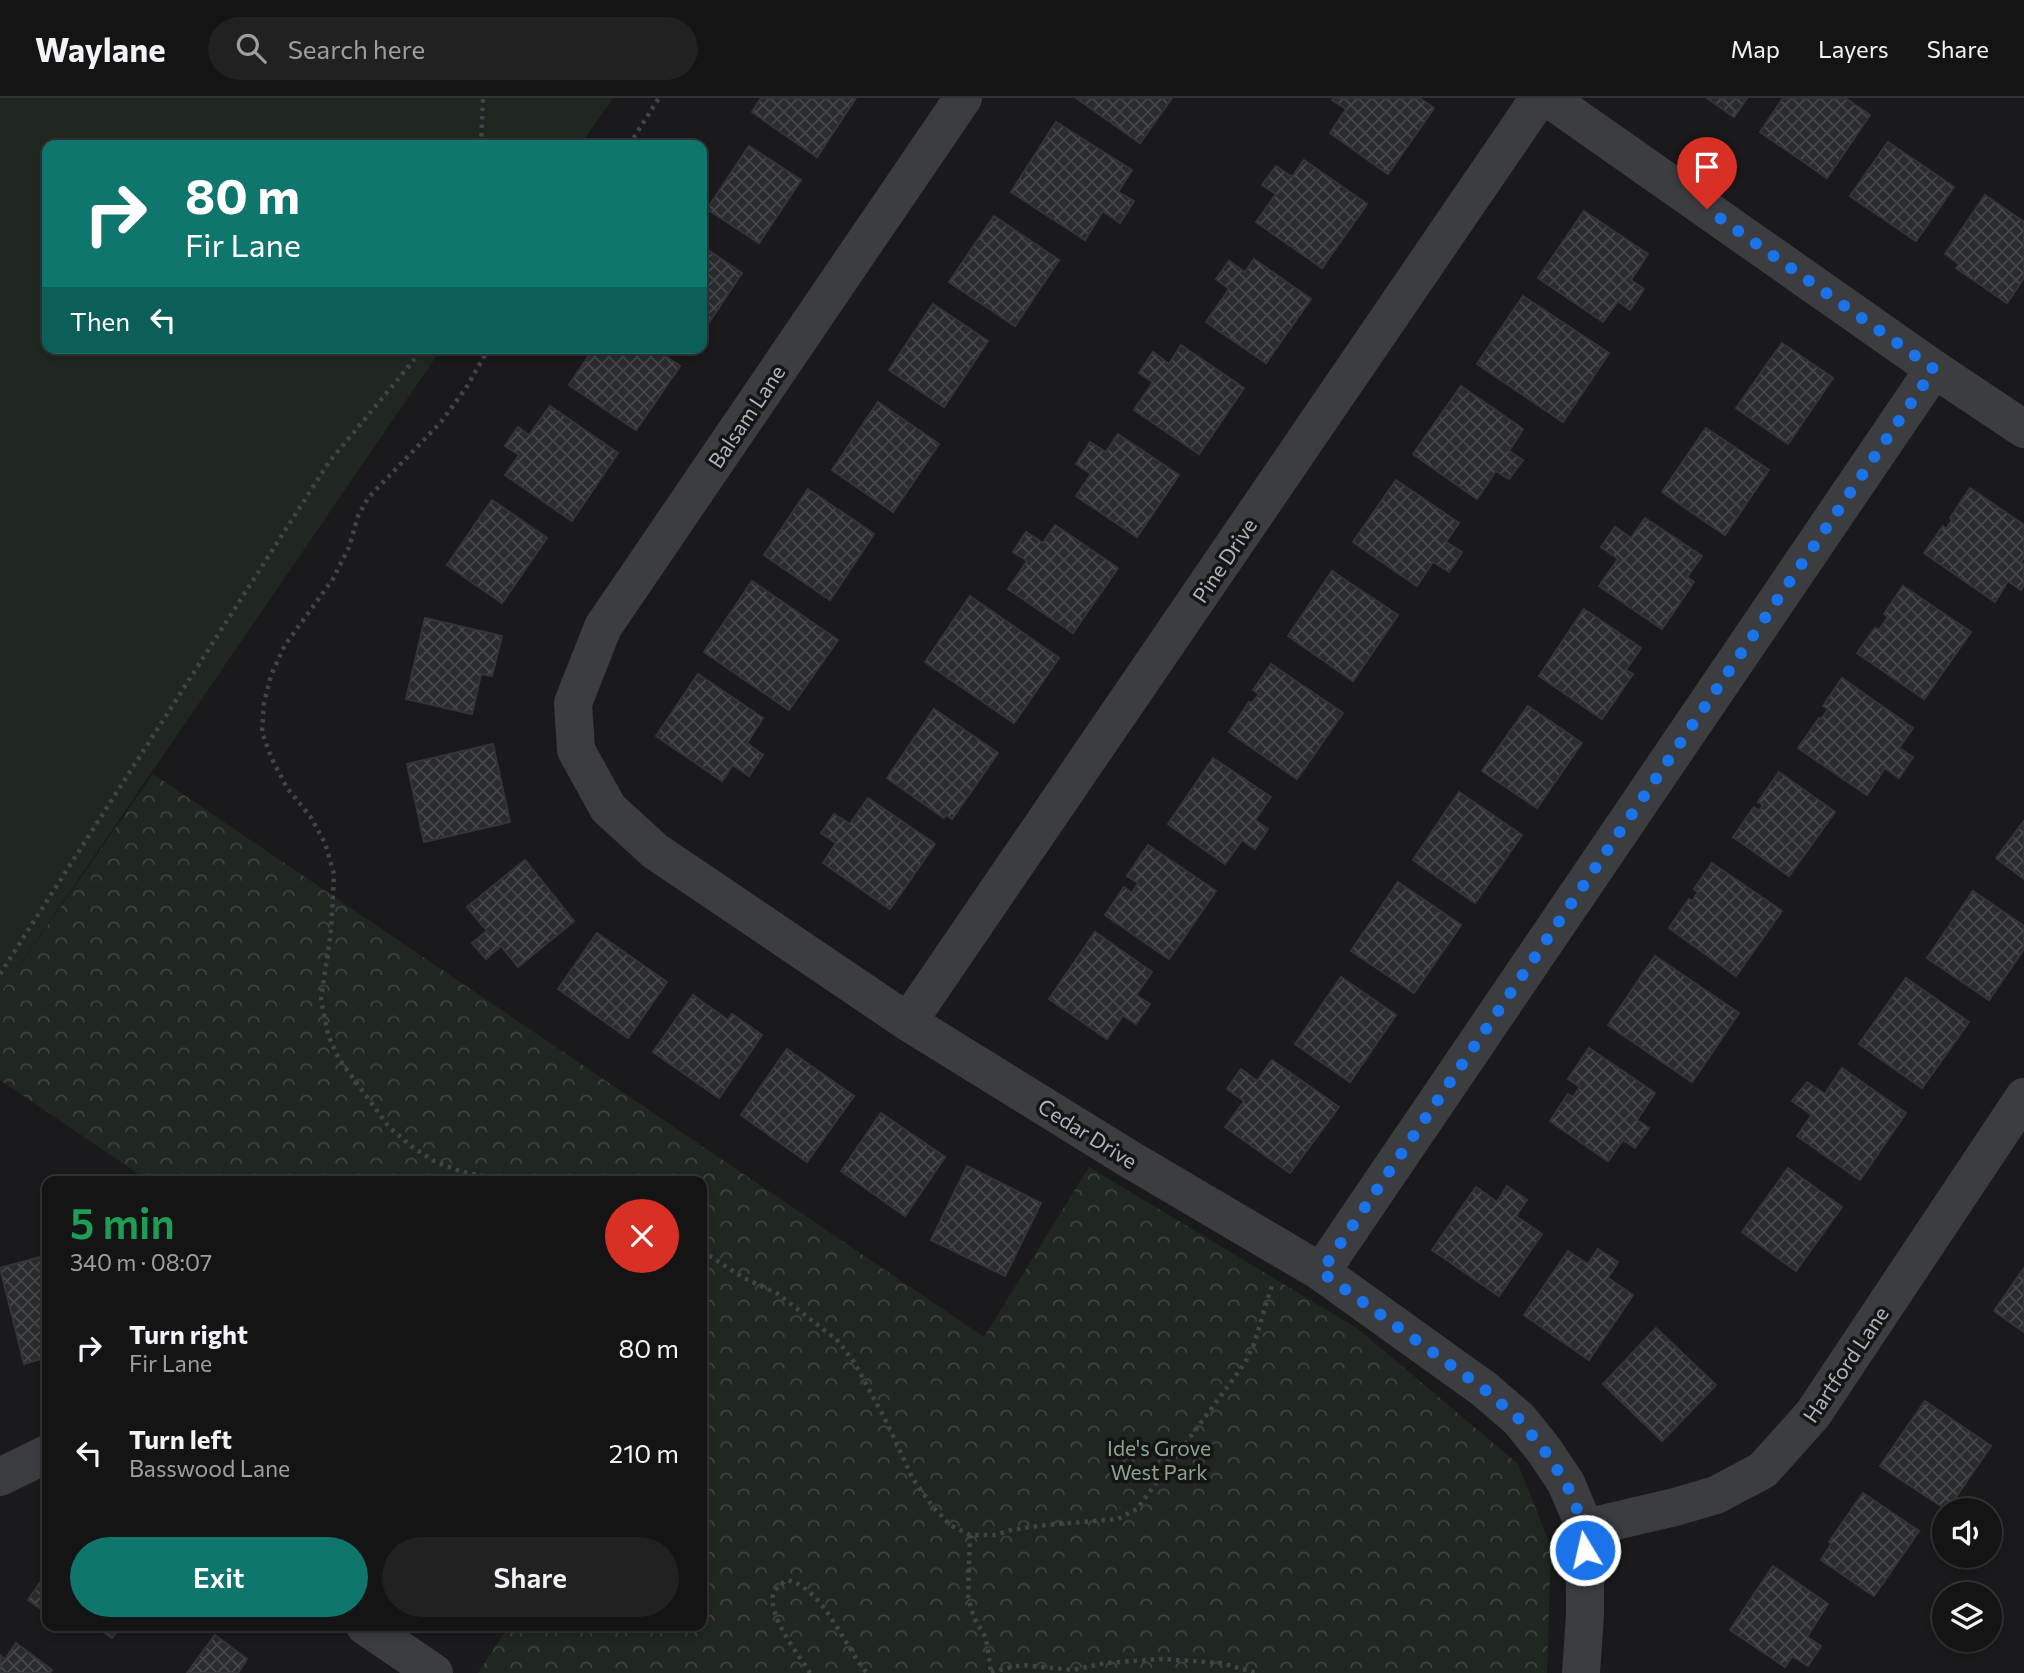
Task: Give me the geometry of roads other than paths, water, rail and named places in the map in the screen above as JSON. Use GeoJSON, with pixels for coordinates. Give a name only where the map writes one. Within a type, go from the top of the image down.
{"type":"FeatureCollection","features":[{"type":"Feature","properties":{"kind":"street","name":"Balsam Lane"},"geometry":{"type":"LineString","coordinates":[[576,750],[573,703],[603,627],[963,98]]}},
{"type":"Feature","properties":{"kind":"street","name":"Pine Drive"},"geometry":{"type":"LineString","coordinates":[[908,1022],[1539,98]]}},
{"type":"Feature","properties":{"kind":"street"},"geometry":{"type":"LineString","coordinates":[[1548,98],[1934,369],[2024,429]]}},
{"type":"Feature","properties":{"kind":"street"},"geometry":{"type":"LineString","coordinates":[[1306,1263],[1934,369]]}},
{"type":"Feature","properties":{"kind":"street","name":"Cedar Drive"},"geometry":{"type":"LineString","coordinates":[[576,750],[608,808],[655,851],[908,1022],[1126,1157],[1306,1263],[1484,1389],[1519,1419],[1544,1450],[1566,1483],[1585,1528]]}},
{"type":"Feature","properties":{"kind":"street","name":"Hartford Lane"},"geometry":{"type":"LineString","coordinates":[[1585,1528],[1716,1495],[1763,1470],[1813,1414],[2018,1117]]}},
{"type":"Feature","properties":{"kind":"street"},"geometry":{"type":"LineString","coordinates":[[0,1477],[42,1456]]}},
{"type":"Feature","properties":{"kind":"street"},"geometry":{"type":"LineString","coordinates":[[1581,1673],[1585,1615],[1585,1528]]}},
{"type":"Feature","properties":{"kind":"street"},"geometry":{"type":"LineString","coordinates":[[372,1631],[434,1673]]}},
{"type":"Feature","properties":{"kind":"park label","name":"Ide's Grove West Park"},"geometry":{"type":"Point","coordinates":[1159,1459]}}]}
